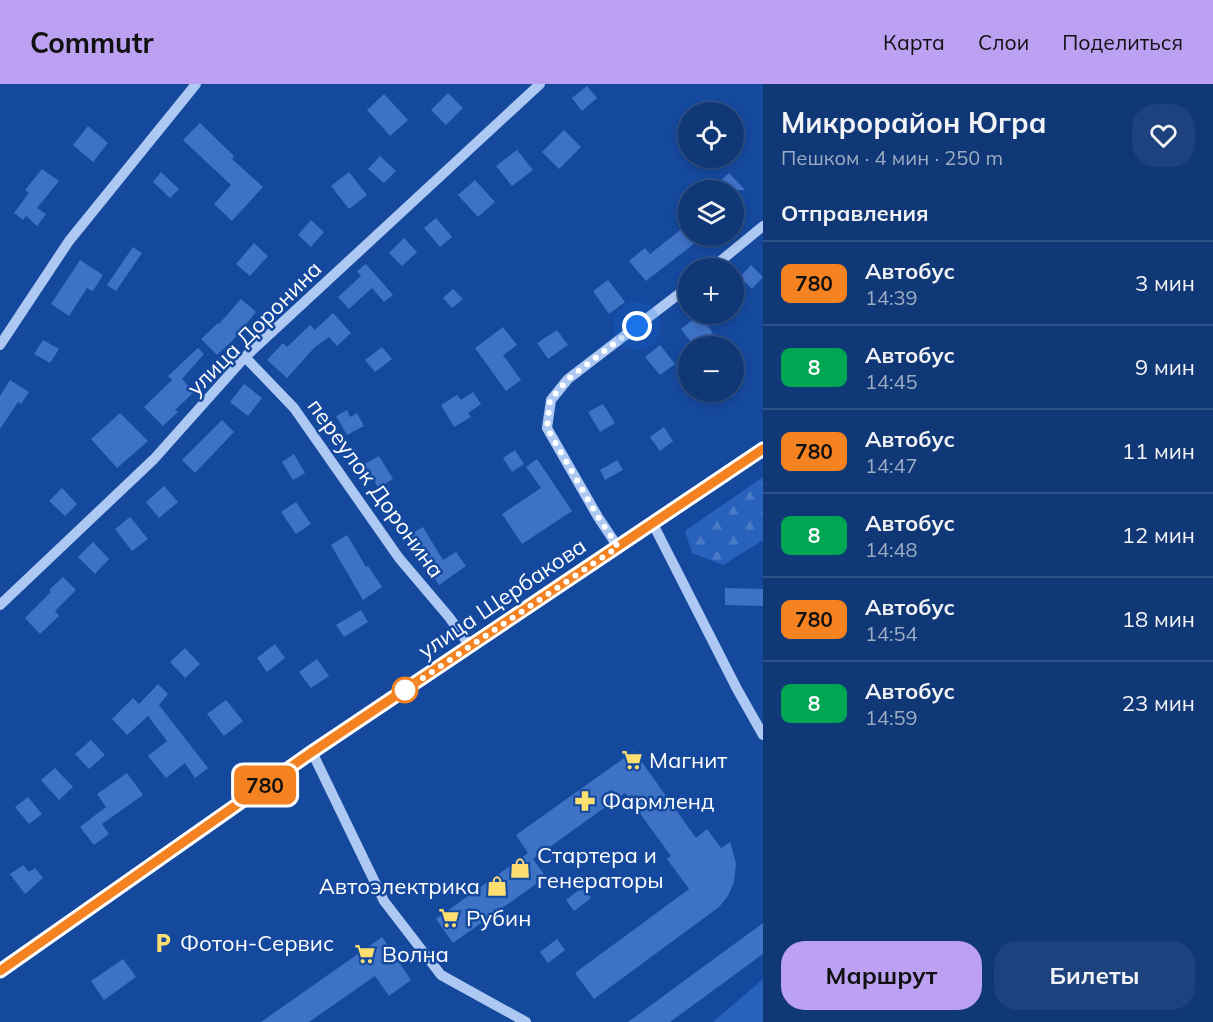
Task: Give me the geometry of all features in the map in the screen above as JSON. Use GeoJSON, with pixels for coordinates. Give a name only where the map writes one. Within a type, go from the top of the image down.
{"type":"FeatureCollection","features":[{"type":"Feature","properties":{"kind":"main road","name":"улица Щербакова"},"geometry":{"type":"LineString","coordinates":[[0,970],[312,752],[763,449]]}},
{"type":"Feature","properties":{"kind":"street"},"geometry":{"type":"LineString","coordinates":[[0,345],[69,241],[196,84]]}},
{"type":"Feature","properties":{"kind":"street","name":"улица Доронина"},"geometry":{"type":"LineString","coordinates":[[0,605],[154,459],[245,357],[540,84]]}},
{"type":"Feature","properties":{"kind":"street"},"geometry":{"type":"LineString","coordinates":[[724,258],[763,226]]}},
{"type":"Feature","properties":{"kind":"street"},"geometry":{"type":"LineString","coordinates":[[618,547],[598,517],[547,428],[550,400],[568,379],[678,294]]}},
{"type":"Feature","properties":{"kind":"street","name":"переулок Доронина"},"geometry":{"type":"LineString","coordinates":[[245,357],[294,408],[399,558],[449,617],[470,646]]}},
{"type":"Feature","properties":{"kind":"street"},"geometry":{"type":"LineString","coordinates":[[653,524],[763,735]]}},
{"type":"Feature","properties":{"kind":"street"},"geometry":{"type":"LineString","coordinates":[[312,752],[384,901],[427,958],[441,975],[526,1022]]}},
{"type":"Feature","properties":{"kind":"green space"},"geometry":{"type":"Polygon","coordinates":[[[763,477],[763,540],[723,565],[692,553],[685,531],[763,477]]]}},
{"type":"Feature","properties":{"kind":"green space"},"geometry":{"type":"Polygon","coordinates":[[[763,979],[763,1022],[713,1022],[763,979]]]}},
{"type":"Feature","properties":{"kind":"building"},"geometry":{"type":"Polygon","coordinates":[[[587,86],[597,98],[582,111],[572,98],[587,86]]]}},
{"type":"Feature","properties":{"kind":"building"},"geometry":{"type":"Polygon","coordinates":[[[448,93],[463,108],[446,125],[431,110],[448,93]]]}},
{"type":"Feature","properties":{"kind":"building"},"geometry":{"type":"Polygon","coordinates":[[[384,94],[408,120],[390,136],[367,110],[384,94]]]}},
{"type":"Feature","properties":{"kind":"building"},"geometry":{"type":"Polygon","coordinates":[[[200,123],[234,156],[232,159],[263,187],[232,221],[214,204],[231,185],[183,140],[200,123]]]}},
{"type":"Feature","properties":{"kind":"building"},"geometry":{"type":"Polygon","coordinates":[[[88,126],[108,143],[93,162],[73,145],[88,126]]]}},
{"type":"Feature","properties":{"kind":"building"},"geometry":{"type":"Polygon","coordinates":[[[564,130],[581,147],[559,169],[542,152],[564,130]]]}},
{"type":"Feature","properties":{"kind":"building"},"geometry":{"type":"Polygon","coordinates":[[[517,150],[533,170],[512,186],[496,166],[517,150]]]}},
{"type":"Feature","properties":{"kind":"building"},"geometry":{"type":"Polygon","coordinates":[[[380,156],[396,171],[384,183],[368,169],[380,156]]]}},
{"type":"Feature","properties":{"kind":"building"},"geometry":{"type":"Polygon","coordinates":[[[42,169],[59,181],[37,208],[46,214],[37,226],[26,216],[23,220],[14,213],[29,193],[25,190],[42,169]]]}},
{"type":"Feature","properties":{"kind":"building"},"geometry":{"type":"Polygon","coordinates":[[[161,172],[179,189],[170,198],[153,182],[161,172]]]}},
{"type":"Feature","properties":{"kind":"building"},"geometry":{"type":"Polygon","coordinates":[[[349,172],[367,195],[349,209],[331,186],[349,172]]]}},
{"type":"Feature","properties":{"kind":"building"},"geometry":{"type":"Polygon","coordinates":[[[729,173],[736,180],[721,180],[729,173]]]}},
{"type":"Feature","properties":{"kind":"building"},"geometry":{"type":"Polygon","coordinates":[[[475,180],[495,202],[478,217],[458,195],[475,180]]]}},
{"type":"Feature","properties":{"kind":"building"},"geometry":{"type":"Polygon","coordinates":[[[436,218],[452,237],[440,247],[424,228],[436,218]]]}},
{"type":"Feature","properties":{"kind":"building"},"geometry":{"type":"Polygon","coordinates":[[[311,220],[324,232],[311,247],[298,235],[311,220]]]}},
{"type":"Feature","properties":{"kind":"building"},"geometry":{"type":"Polygon","coordinates":[[[678,232],[678,246],[691,246],[646,281],[629,261],[645,248],[650,254],[678,232]]]}},
{"type":"Feature","properties":{"kind":"building"},"geometry":{"type":"Polygon","coordinates":[[[404,238],[417,252],[402,266],[389,253],[404,238]]]}},
{"type":"Feature","properties":{"kind":"building"},"geometry":{"type":"Polygon","coordinates":[[[254,243],[268,256],[250,276],[236,264],[254,243]]]}},
{"type":"Feature","properties":{"kind":"building"},"geometry":{"type":"Polygon","coordinates":[[[133,247],[142,253],[116,291],[107,285],[133,247]]]}},
{"type":"Feature","properties":{"kind":"building"},"geometry":{"type":"Polygon","coordinates":[[[80,260],[103,275],[93,291],[87,288],[69,316],[51,304],[80,260]]]}},
{"type":"Feature","properties":{"kind":"building"},"geometry":{"type":"Polygon","coordinates":[[[366,264],[393,295],[384,302],[372,288],[349,309],[338,297],[361,276],[357,271],[366,264]]]}},
{"type":"Feature","properties":{"kind":"building"},"geometry":{"type":"Polygon","coordinates":[[[751,265],[763,277],[752,289],[744,281],[744,273],[751,265]]]}},
{"type":"Feature","properties":{"kind":"building"},"geometry":{"type":"Polygon","coordinates":[[[608,280],[625,302],[609,314],[593,291],[608,280]]]}},
{"type":"Feature","properties":{"kind":"building"},"geometry":{"type":"Polygon","coordinates":[[[453,289],[463,299],[452,308],[443,298],[453,289]]]}},
{"type":"Feature","properties":{"kind":"building"},"geometry":{"type":"Polygon","coordinates":[[[241,299],[256,312],[234,339],[217,355],[201,339],[219,324],[241,299]]]}},
{"type":"Feature","properties":{"kind":"building"},"geometry":{"type":"Polygon","coordinates":[[[333,313],[351,333],[337,346],[329,337],[315,347],[287,378],[267,360],[283,343],[287,347],[310,325],[315,330],[333,313]]]}},
{"type":"Feature","properties":{"kind":"building"},"geometry":{"type":"Polygon","coordinates":[[[687,324],[706,324],[713,333],[709,336],[686,336],[681,329],[687,324]]]}},
{"type":"Feature","properties":{"kind":"building"},"geometry":{"type":"Polygon","coordinates":[[[503,327],[517,345],[503,355],[521,380],[506,391],[475,348],[503,327]]]}},
{"type":"Feature","properties":{"kind":"building"},"geometry":{"type":"Polygon","coordinates":[[[557,330],[568,345],[548,359],[537,343],[557,330]]]}},
{"type":"Feature","properties":{"kind":"building"},"geometry":{"type":"Polygon","coordinates":[[[43,340],[59,349],[50,363],[34,354],[43,340]]]}},
{"type":"Feature","properties":{"kind":"building"},"geometry":{"type":"Polygon","coordinates":[[[660,345],[675,364],[660,375],[645,357],[660,345]]]}},
{"type":"Feature","properties":{"kind":"building"},"geometry":{"type":"Polygon","coordinates":[[[382,347],[392,359],[375,372],[365,360],[382,347]]]}},
{"type":"Feature","properties":{"kind":"building"},"geometry":{"type":"Polygon","coordinates":[[[198,348],[204,354],[182,379],[194,392],[175,410],[178,412],[163,426],[144,407],[172,380],[168,376],[198,348]]]}},
{"type":"Feature","properties":{"kind":"building"},"geometry":{"type":"Polygon","coordinates":[[[10,380],[29,392],[21,404],[18,402],[0,429],[0,396],[10,380]]]}},
{"type":"Feature","properties":{"kind":"building"},"geometry":{"type":"Polygon","coordinates":[[[244,384],[262,398],[248,416],[230,402],[244,384]]]}},
{"type":"Feature","properties":{"kind":"building"},"geometry":{"type":"Polygon","coordinates":[[[473,392],[481,404],[468,413],[471,417],[454,427],[441,405],[457,395],[461,400],[473,392]]]}},
{"type":"Feature","properties":{"kind":"building"},"geometry":{"type":"Polygon","coordinates":[[[603,404],[615,423],[600,432],[588,412],[603,404]]]}},
{"type":"Feature","properties":{"kind":"building"},"geometry":{"type":"Polygon","coordinates":[[[347,410],[350,417],[357,413],[364,426],[347,435],[336,416],[347,410]]]}},
{"type":"Feature","properties":{"kind":"building"},"geometry":{"type":"Polygon","coordinates":[[[120,413],[148,441],[117,468],[91,439],[120,413]]]}},
{"type":"Feature","properties":{"kind":"building"},"geometry":{"type":"Polygon","coordinates":[[[222,420],[234,432],[195,473],[182,460],[222,420]]]}},
{"type":"Feature","properties":{"kind":"building"},"geometry":{"type":"Polygon","coordinates":[[[664,427],[673,441],[660,451],[650,437],[664,427]]]}},
{"type":"Feature","properties":{"kind":"building"},"geometry":{"type":"Polygon","coordinates":[[[515,450],[524,464],[512,472],[503,458],[515,450]]]}},
{"type":"Feature","properties":{"kind":"building"},"geometry":{"type":"Polygon","coordinates":[[[294,454],[305,473],[293,480],[282,462],[294,454]]]}},
{"type":"Feature","properties":{"kind":"building"},"geometry":{"type":"Polygon","coordinates":[[[379,456],[393,479],[378,488],[365,464],[379,456]]]}},
{"type":"Feature","properties":{"kind":"building"},"geometry":{"type":"Polygon","coordinates":[[[537,459],[572,511],[522,544],[502,514],[541,488],[526,467],[537,459]]]}},
{"type":"Feature","properties":{"kind":"building"},"geometry":{"type":"Polygon","coordinates":[[[617,460],[623,470],[605,480],[600,470],[617,460]]]}},
{"type":"Feature","properties":{"kind":"building"},"geometry":{"type":"Polygon","coordinates":[[[164,486],[178,502],[159,518],[146,502],[164,486]]]}},
{"type":"Feature","properties":{"kind":"building"},"geometry":{"type":"Polygon","coordinates":[[[62,488],[77,504],[65,516],[49,501],[62,488]]]}},
{"type":"Feature","properties":{"kind":"building"},"geometry":{"type":"Polygon","coordinates":[[[296,502],[311,524],[296,534],[281,512],[296,502]]]}},
{"type":"Feature","properties":{"kind":"building"},"geometry":{"type":"Polygon","coordinates":[[[130,517],[148,539],[132,551],[115,529],[130,517]]]}},
{"type":"Feature","properties":{"kind":"building"},"geometry":{"type":"Polygon","coordinates":[[[423,527],[443,560],[456,552],[466,566],[439,585],[408,536],[423,527]]]}},
{"type":"Feature","properties":{"kind":"building"},"geometry":{"type":"Polygon","coordinates":[[[347,535],[366,567],[368,566],[382,587],[363,600],[331,545],[347,535]]]}},
{"type":"Feature","properties":{"kind":"building"},"geometry":{"type":"Polygon","coordinates":[[[93,542],[109,559],[95,574],[78,557],[93,542]]]}},
{"type":"Feature","properties":{"kind":"building"},"geometry":{"type":"Polygon","coordinates":[[[63,577],[76,590],[55,611],[59,616],[40,634],[25,618],[63,577]]]}},
{"type":"Feature","properties":{"kind":"building"},"geometry":{"type":"Polygon","coordinates":[[[725,588],[763,589],[763,606],[725,605],[725,588]]]}},
{"type":"Feature","properties":{"kind":"building"},"geometry":{"type":"Polygon","coordinates":[[[361,610],[368,622],[344,637],[336,625],[361,610]]]}},
{"type":"Feature","properties":{"kind":"building"},"geometry":{"type":"Polygon","coordinates":[[[275,644],[285,658],[267,672],[257,658],[275,644]]]}},
{"type":"Feature","properties":{"kind":"building"},"geometry":{"type":"Polygon","coordinates":[[[185,648],[200,664],[185,678],[170,662],[185,648]]]}},
{"type":"Feature","properties":{"kind":"building"},"geometry":{"type":"Polygon","coordinates":[[[317,659],[329,676],[311,688],[299,672],[317,659]]]}},
{"type":"Feature","properties":{"kind":"building"},"geometry":{"type":"Polygon","coordinates":[[[158,684],[168,694],[159,705],[208,768],[195,778],[185,763],[166,778],[148,756],[167,741],[148,716],[127,735],[112,719],[133,698],[139,704],[158,684]]]}},
{"type":"Feature","properties":{"kind":"building"},"geometry":{"type":"Polygon","coordinates":[[[226,700],[243,721],[224,736],[207,714],[226,700]]]}},
{"type":"Feature","properties":{"kind":"building"},"geometry":{"type":"Polygon","coordinates":[[[91,740],[105,755],[89,769],[75,754],[91,740]]]}},
{"type":"Feature","properties":{"kind":"building"},"geometry":{"type":"Polygon","coordinates":[[[634,751],[696,838],[707,829],[721,848],[730,842],[736,863],[734,882],[728,896],[719,907],[594,999],[575,973],[689,889],[667,859],[671,856],[625,793],[533,859],[546,877],[453,943],[436,919],[528,853],[516,835],[634,751]]]}},
{"type":"Feature","properties":{"kind":"building"},"geometry":{"type":"Polygon","coordinates":[[[55,768],[73,787],[59,800],[41,780],[55,768]]]}},
{"type":"Feature","properties":{"kind":"building"},"geometry":{"type":"Polygon","coordinates":[[[127,773],[143,795],[102,824],[109,834],[94,845],[80,827],[106,807],[97,794],[127,773]]]}},
{"type":"Feature","properties":{"kind":"building"},"geometry":{"type":"Polygon","coordinates":[[[28,797],[42,814],[29,824],[15,807],[28,797]]]}},
{"type":"Feature","properties":{"kind":"building"},"geometry":{"type":"Polygon","coordinates":[[[23,865],[29,872],[35,868],[43,878],[25,894],[10,874],[23,865]]]}},
{"type":"Feature","properties":{"kind":"building"},"geometry":{"type":"Polygon","coordinates":[[[583,887],[591,898],[574,911],[566,900],[583,887]]]}},
{"type":"Feature","properties":{"kind":"building"},"geometry":{"type":"Polygon","coordinates":[[[763,923],[763,954],[670,1022],[628,1022],[763,923]]]}},
{"type":"Feature","properties":{"kind":"building"},"geometry":{"type":"Polygon","coordinates":[[[382,937],[411,980],[389,996],[375,976],[309,1022],[261,1022],[382,937]]]}},
{"type":"Feature","properties":{"kind":"building"},"geometry":{"type":"Polygon","coordinates":[[[557,939],[565,950],[548,963],[540,952],[557,939]]]}},
{"type":"Feature","properties":{"kind":"building"},"geometry":{"type":"Polygon","coordinates":[[[123,959],[136,977],[104,1000],[91,981],[123,959]]]}},
{"type":"Feature","properties":{"kind":"bus line","name":"780"},"geometry":{"type":"LineString","coordinates":[[0,971],[312,752],[763,449]]}},
{"type":"Feature","properties":{"kind":"place","name":"Магнит"},"geometry":{"type":"Point","coordinates":[632,760]}},
{"type":"Feature","properties":{"kind":"place","name":"Фармленд"},"geometry":{"type":"Point","coordinates":[585,801]}},
{"type":"Feature","properties":{"kind":"place","name":"Стартера и генераторы"},"geometry":{"type":"Point","coordinates":[520,868]}},
{"type":"Feature","properties":{"kind":"place","name":"Автоэлектрика"},"geometry":{"type":"Point","coordinates":[497,886]}},
{"type":"Feature","properties":{"kind":"place","name":"Рубин"},"geometry":{"type":"Point","coordinates":[449,918]}},
{"type":"Feature","properties":{"kind":"place","name":"Фотон-Сервис"},"geometry":{"type":"Point","coordinates":[163,943]}},
{"type":"Feature","properties":{"kind":"place","name":"Волна"},"geometry":{"type":"Point","coordinates":[365,954]}},
{"type":"Feature","properties":{"kind":"route"},"geometry":{"type":"LineString","coordinates":[[405,690],[618,547],[598,517],[547,428],[550,400],[568,379],[637,326]]}}]}
